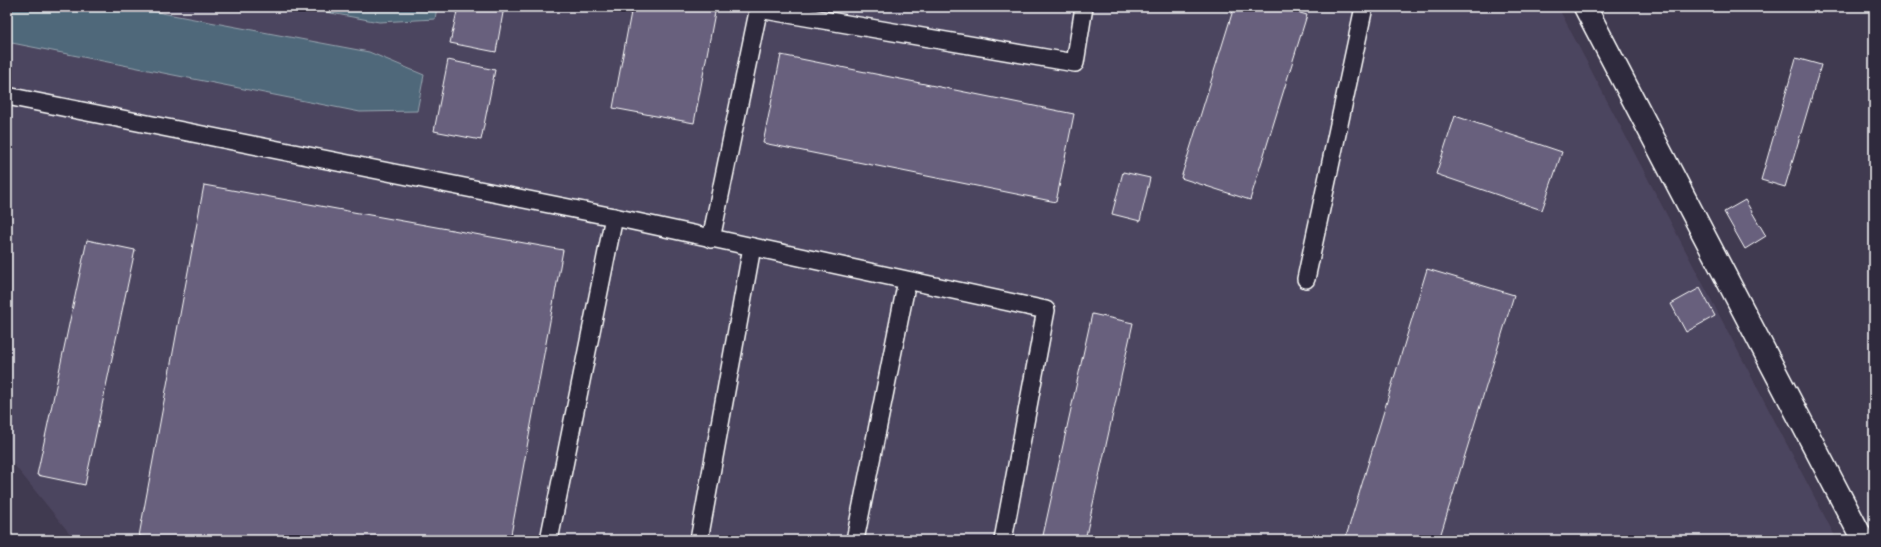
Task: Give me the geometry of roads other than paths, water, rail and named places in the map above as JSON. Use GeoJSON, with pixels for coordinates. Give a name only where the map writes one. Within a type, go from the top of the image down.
{"type":"FeatureCollection","features":[{"type":"Feature","properties":{"kind":"street"},"geometry":{"type":"LineString","coordinates":[[1585,7],[1863,540]]}},
{"type":"Feature","properties":{"kind":"lane"},"geometry":{"type":"LineString","coordinates":[[711,238],[759,8],[1075,64],[1084,7]]}},
{"type":"Feature","properties":{"kind":"lane"},"geometry":{"type":"LineString","coordinates":[[1306,279],[1364,7]]}},
{"type":"Feature","properties":{"kind":"lane"},"geometry":{"type":"LineString","coordinates":[[7,96],[614,217],[752,248],[1046,310],[1003,540]]}},
{"type":"Feature","properties":{"kind":"lane"},"geometry":{"type":"LineString","coordinates":[[549,540],[614,217]]}},
{"type":"Feature","properties":{"kind":"lane"},"geometry":{"type":"LineString","coordinates":[[699,540],[752,248]]}},
{"type":"Feature","properties":{"kind":"lane"},"geometry":{"type":"LineString","coordinates":[[855,540],[907,281]]}},
{"type":"Feature","properties":{"kind":"water"},"geometry":{"type":"Polygon","coordinates":[[[7,7],[130,7],[369,52],[424,75],[417,111],[360,112],[7,42],[7,7]]]}},
{"type":"Feature","properties":{"kind":"water"},"geometry":{"type":"Polygon","coordinates":[[[299,7],[437,7],[435,19],[379,22],[299,7]]]}}]}
